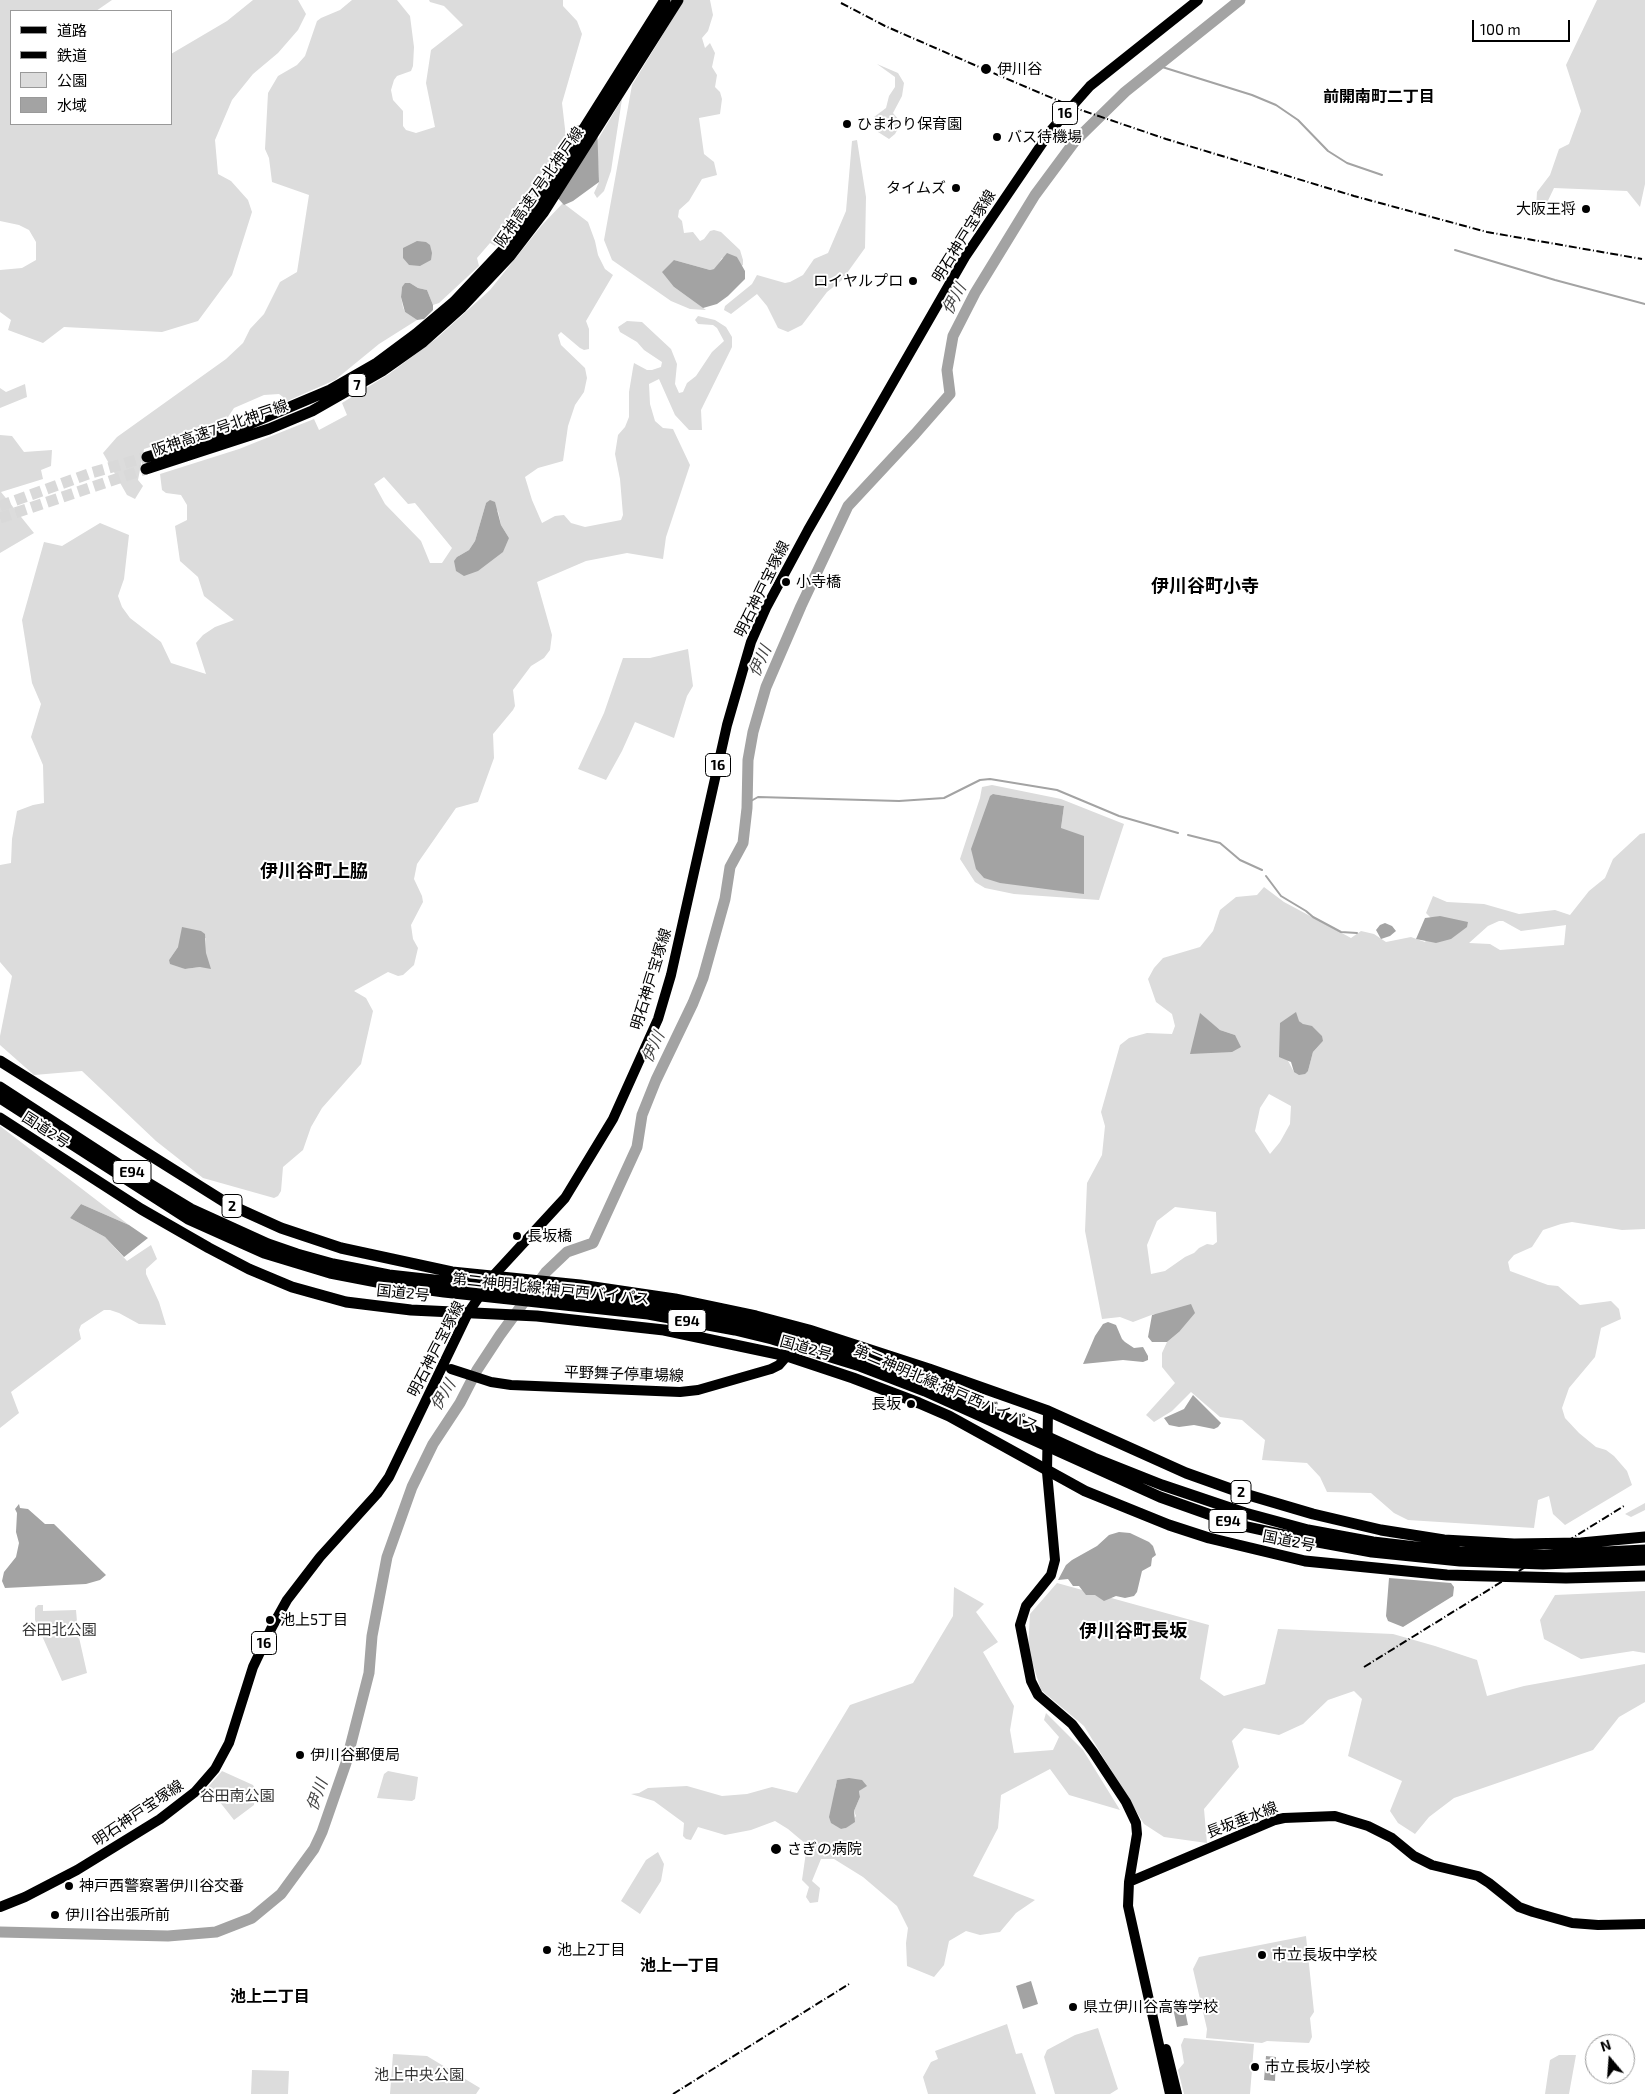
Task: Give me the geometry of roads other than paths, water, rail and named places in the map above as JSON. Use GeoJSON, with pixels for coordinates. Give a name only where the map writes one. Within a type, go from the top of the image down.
{"type":"FeatureCollection","features":[{"type":"Feature","properties":{"kind":"highway","name":"阪神高速7号北神戸線"},"geometry":{"type":"LineString","coordinates":[[146,469],[270,430],[312,411],[382,371],[423,342],[461,308],[493,275],[523,232],[665,0]]}},
{"type":"Feature","properties":{"kind":"highway","name":"阪神高速7号北神戸線"},"geometry":{"type":"LineString","coordinates":[[147,457],[228,433],[280,413],[330,390],[376,363],[416,334],[454,302],[503,250],[523,232],[563,184],[678,0]]}},
{"type":"Feature","properties":{"kind":"highway","name":"国道2号"},"geometry":{"type":"LineString","coordinates":[[0,1061],[201,1188],[255,1218],[306,1237],[375,1256],[452,1272],[573,1284],[684,1301],[756,1316],[809,1330],[922,1366],[1048,1411],[1186,1473],[1245,1494],[1321,1516],[1382,1530],[1444,1540],[1523,1544],[1581,1543],[1645,1536]]}},
{"type":"Feature","properties":{"kind":"highway","name":"第二神明北線;神戸西バイパス"},"geometry":{"type":"LineString","coordinates":[[1,1091],[142,1180],[266,1248],[375,1272],[648,1304],[748,1323],[817,1342],[927,1382],[1160,1497],[1238,1525],[1307,1540],[1373,1547],[1544,1555],[1645,1550]]}},
{"type":"Feature","properties":{"kind":"highway","name":"国道2号"},"geometry":{"type":"LineString","coordinates":[[0,1118],[141,1209],[249,1269],[292,1287],[346,1302],[411,1310],[537,1316],[664,1330],[787,1356],[853,1378],[949,1416],[1047,1472],[1086,1491],[1169,1525],[1209,1538],[1305,1561],[1447,1575],[1546,1578],[1645,1576]]}},
{"type":"Feature","properties":{"kind":"highway","name":"第二神明北線;神戸西バイパス"},"geometry":{"type":"LineString","coordinates":[[1373,1547],[1460,1561],[1544,1564],[1645,1560]]}},
{"type":"Feature","properties":{"kind":"main road","name":"明石神戸宝塚線"},"geometry":{"type":"LineString","coordinates":[[0,1907],[25,1897],[77,1870],[160,1819],[196,1792],[215,1769],[230,1743],[252,1667],[287,1600],[320,1557],[390,1477],[468,1314],[494,1275],[565,1198],[613,1119],[658,1019],[675,957],[727,725],[751,642],[766,608],[808,530],[965,257],[1052,129],[1090,86],[1198,0]]}},
{"type":"Feature","properties":{"kind":"main road","name":"平野舞子停車場線"},"geometry":{"type":"LineString","coordinates":[[451,1369],[491,1382],[511,1385],[680,1392],[698,1390],[771,1369],[779,1365],[809,1330]]}},
{"type":"Feature","properties":{"kind":"main road"},"geometry":{"type":"LineString","coordinates":[[1048,1411],[1047,1472],[1054,1560],[1051,1575],[1026,1606],[1020,1625],[1031,1681],[1038,1695],[1072,1724],[1126,1802],[1136,1823],[1138,1834],[1129,1882],[1128,1906],[1170,2094]]}},
{"type":"Feature","properties":{"kind":"main road","name":"長坂垂水線"},"geometry":{"type":"LineString","coordinates":[[1129,1882],[1275,1820],[1335,1816],[1368,1826],[1392,1838],[1414,1856],[1426,1862],[1478,1876],[1518,1907],[1572,1923],[1598,1925],[1645,1924]]}},
{"type":"Feature","properties":{"kind":"main road"},"geometry":{"type":"LineString","coordinates":[[1128,1896],[1143,1950],[1177,2094]]}},
{"type":"Feature","properties":{"kind":"water"},"geometry":{"type":"Polygon","coordinates":[[[597,122],[599,182],[573,201],[564,205],[543,182],[548,174],[556,173],[570,150],[575,126],[597,122]]]}},
{"type":"Feature","properties":{"kind":"water"},"geometry":{"type":"Polygon","coordinates":[[[417,241],[426,242],[430,245],[431,260],[420,266],[409,265],[403,258],[403,248],[417,241]]]}},
{"type":"Feature","properties":{"kind":"water"},"geometry":{"type":"Polygon","coordinates":[[[727,253],[737,257],[745,271],[745,279],[717,304],[703,308],[674,287],[662,272],[674,260],[710,270],[714,269],[727,253]]]}},
{"type":"Feature","properties":{"kind":"water"},"geometry":{"type":"Polygon","coordinates":[[[405,283],[410,283],[418,288],[427,290],[433,310],[424,319],[417,320],[405,312],[401,297],[402,287],[405,283]]]}},
{"type":"Feature","properties":{"kind":"water"},"geometry":{"type":"Polygon","coordinates":[[[490,500],[495,502],[501,525],[509,538],[503,552],[478,571],[464,576],[456,571],[454,561],[469,550],[475,541],[486,503],[490,500]]]}},
{"type":"Feature","properties":{"kind":"water"},"geometry":{"type":"Polygon","coordinates":[[[993,794],[1064,806],[1061,828],[1084,836],[1084,894],[1000,883],[984,878],[976,869],[971,849],[990,796],[993,794]]]}},
{"type":"Feature","properties":{"kind":"water"},"geometry":{"type":"Polygon","coordinates":[[[1440,916],[1468,922],[1467,927],[1451,939],[1436,943],[1416,939],[1425,918],[1440,916]]]}},
{"type":"Feature","properties":{"kind":"water"},"geometry":{"type":"Polygon","coordinates":[[[1385,923],[1392,926],[1396,931],[1390,936],[1381,939],[1376,930],[1385,923]]]}},
{"type":"Feature","properties":{"kind":"water"},"geometry":{"type":"Polygon","coordinates":[[[182,927],[201,931],[205,934],[206,953],[211,969],[200,967],[185,969],[170,964],[169,960],[178,947],[182,927]]]}},
{"type":"Feature","properties":{"kind":"water"},"geometry":{"type":"Polygon","coordinates":[[[1296,1012],[1299,1021],[1312,1026],[1322,1036],[1323,1041],[1313,1052],[1308,1071],[1305,1074],[1299,1075],[1294,1072],[1291,1062],[1279,1057],[1280,1023],[1296,1012]]]}},
{"type":"Feature","properties":{"kind":"water"},"geometry":{"type":"Polygon","coordinates":[[[1200,1013],[1220,1030],[1235,1035],[1241,1047],[1232,1052],[1190,1054],[1200,1013]]]}},
{"type":"Feature","properties":{"kind":"water"},"geometry":{"type":"Polygon","coordinates":[[[81,1204],[129,1225],[148,1238],[124,1257],[105,1237],[70,1218],[81,1204]]]}},
{"type":"Feature","properties":{"kind":"water"},"geometry":{"type":"Polygon","coordinates":[[[1191,1304],[1195,1313],[1179,1332],[1167,1342],[1152,1342],[1148,1337],[1152,1315],[1191,1304]]]}},
{"type":"Feature","properties":{"kind":"water"},"geometry":{"type":"Polygon","coordinates":[[[1108,1322],[1116,1325],[1125,1342],[1134,1348],[1143,1347],[1148,1360],[1143,1362],[1123,1360],[1083,1364],[1095,1336],[1103,1324],[1108,1322]]]}},
{"type":"Feature","properties":{"kind":"water"},"geometry":{"type":"Polygon","coordinates":[[[1193,1395],[1221,1423],[1218,1427],[1214,1429],[1194,1425],[1179,1427],[1169,1425],[1164,1418],[1184,1409],[1193,1395]]]}},
{"type":"Feature","properties":{"kind":"water"},"geometry":{"type":"Polygon","coordinates":[[[19,1504],[20,1508],[28,1509],[45,1524],[54,1524],[106,1575],[100,1580],[86,1584],[5,1588],[2,1581],[4,1572],[16,1557],[19,1543],[16,1532],[17,1513],[15,1509],[19,1504]]]}},
{"type":"Feature","properties":{"kind":"water"},"geometry":{"type":"Polygon","coordinates":[[[1119,1532],[1130,1533],[1149,1542],[1153,1546],[1156,1555],[1152,1558],[1151,1566],[1142,1571],[1137,1592],[1134,1596],[1125,1598],[1116,1596],[1104,1601],[1095,1595],[1086,1595],[1079,1586],[1073,1586],[1068,1579],[1058,1580],[1066,1565],[1072,1560],[1097,1546],[1109,1535],[1119,1532]]]}},
{"type":"Feature","properties":{"kind":"water"},"geometry":{"type":"Polygon","coordinates":[[[1389,1578],[1451,1583],[1454,1587],[1453,1596],[1403,1627],[1388,1621],[1386,1616],[1389,1578]]]}},
{"type":"Feature","properties":{"kind":"water"},"geometry":{"type":"Polygon","coordinates":[[[849,1778],[862,1780],[867,1786],[859,1791],[860,1797],[854,1811],[855,1822],[841,1829],[831,1823],[829,1817],[837,1780],[849,1778]]]}},
{"type":"Feature","properties":{"kind":"water"},"geometry":{"type":"Polygon","coordinates":[[[1031,1981],[1038,2004],[1023,2009],[1016,1986],[1031,1981]]]}},
{"type":"Feature","properties":{"kind":"water"},"geometry":{"type":"Polygon","coordinates":[[[1183,2001],[1188,2025],[1177,2027],[1172,2003],[1183,2001]]]}},
{"type":"Feature","properties":{"kind":"water"},"geometry":{"type":"Polygon","coordinates":[[[1266,2056],[1276,2057],[1275,2081],[1264,2080],[1266,2056]]]}},
{"type":"Feature","properties":{"kind":"waterway","name":"伊川"},"geometry":{"type":"LineString","coordinates":[[0,1932],[168,1936],[216,1932],[252,1918],[281,1894],[314,1849],[322,1832],[346,1763],[369,1673],[372,1636],[387,1557],[412,1487],[433,1444],[460,1403],[477,1370],[546,1272],[567,1252],[593,1243],[637,1147],[642,1115],[703,978],[725,899],[730,867],[743,843],[747,808],[748,760],[753,732],[766,687],[801,606],[848,506],[950,394],[947,370],[953,336],[975,293],[1035,195],[1075,141],[1125,92],[1240,0]]}},
{"type":"Feature","properties":{"kind":"waterway"},"geometry":{"type":"LineString","coordinates":[[1159,66],[1252,95],[1276,105],[1298,120],[1328,151],[1347,163],[1382,175]]}},
{"type":"Feature","properties":{"kind":"waterway"},"geometry":{"type":"LineString","coordinates":[[1455,250],[1555,280],[1645,304]]}},
{"type":"Feature","properties":{"kind":"waterway"},"geometry":{"type":"LineString","coordinates":[[747,808],[751,801],[758,797],[899,801],[944,798],[980,780],[990,779],[1057,790],[1119,816],[1178,833]]}},
{"type":"Feature","properties":{"kind":"waterway"},"geometry":{"type":"LineString","coordinates":[[1188,835],[1220,843],[1240,860],[1262,870]]}},
{"type":"Feature","properties":{"kind":"waterway"},"geometry":{"type":"LineString","coordinates":[[1266,876],[1281,896],[1313,917],[1341,932],[1357,933]]}},
{"type":"Feature","properties":{"kind":"tunnel"},"geometry":{"type":"LineString","coordinates":[[0,506],[91,473],[147,457]]}},
{"type":"Feature","properties":{"kind":"tunnel"},"geometry":{"type":"LineString","coordinates":[[0,518],[146,469]]}},
{"type":"Feature","properties":{"kind":"railway"},"geometry":{"type":"LineString","coordinates":[[841,3],[885,26],[1078,109],[1166,139],[1354,196],[1487,232],[1642,259]]}},
{"type":"Feature","properties":{"kind":"railway"},"geometry":{"type":"LineString","coordinates":[[1364,1667],[1624,1506]]}},
{"type":"Feature","properties":{"kind":"railway"},"geometry":{"type":"LineString","coordinates":[[673,2094],[849,1984]]}},
{"type":"Feature","properties":{"kind":"place","name":"伊川谷"},"geometry":{"type":"Point","coordinates":[986,69]}},
{"type":"Feature","properties":{"kind":"place","name":"ひまわり保育園"},"geometry":{"type":"Point","coordinates":[847,124]}},
{"type":"Feature","properties":{"kind":"place","name":"バス待機場"},"geometry":{"type":"Point","coordinates":[997,137]}},
{"type":"Feature","properties":{"kind":"place","name":"タイムズ"},"geometry":{"type":"Point","coordinates":[956,188]}},
{"type":"Feature","properties":{"kind":"place","name":"大阪王将"},"geometry":{"type":"Point","coordinates":[1586,209]}},
{"type":"Feature","properties":{"kind":"place","name":"ロイヤルプロ"},"geometry":{"type":"Point","coordinates":[913,281]}},
{"type":"Feature","properties":{"kind":"place","name":"小寺橋"},"geometry":{"type":"Point","coordinates":[786,582]}},
{"type":"Feature","properties":{"kind":"place","name":"長坂橋"},"geometry":{"type":"Point","coordinates":[517,1236]}},
{"type":"Feature","properties":{"kind":"place","name":"長坂"},"geometry":{"type":"Point","coordinates":[911,1404]}},
{"type":"Feature","properties":{"kind":"place","name":"池上5丁目"},"geometry":{"type":"Point","coordinates":[270,1620]}},
{"type":"Feature","properties":{"kind":"place","name":"伊川谷郵便局"},"geometry":{"type":"Point","coordinates":[300,1755]}},
{"type":"Feature","properties":{"kind":"place","name":"さぎの病院"},"geometry":{"type":"Point","coordinates":[776,1849]}},
{"type":"Feature","properties":{"kind":"place","name":"神戸西警察署伊川谷交番"},"geometry":{"type":"Point","coordinates":[69,1886]}},
{"type":"Feature","properties":{"kind":"place","name":"伊川谷出張所前"},"geometry":{"type":"Point","coordinates":[55,1915]}},
{"type":"Feature","properties":{"kind":"place","name":"池上2丁目"},"geometry":{"type":"Point","coordinates":[547,1950]}},
{"type":"Feature","properties":{"kind":"place","name":"市立長坂中学校"},"geometry":{"type":"Point","coordinates":[1262,1955]}},
{"type":"Feature","properties":{"kind":"place","name":"県立伊川谷高等学校"},"geometry":{"type":"Point","coordinates":[1073,2007]}},
{"type":"Feature","properties":{"kind":"place","name":"市立長坂小学校"},"geometry":{"type":"Point","coordinates":[1255,2067]}},
{"type":"Feature","properties":{"kind":"district","name":"前開南町二丁目"},"geometry":{"type":"Point","coordinates":[1379,97]}},
{"type":"Feature","properties":{"kind":"district","name":"伊川谷町小寺"},"geometry":{"type":"Point","coordinates":[1205,586]}},
{"type":"Feature","properties":{"kind":"district","name":"伊川谷町上脇"},"geometry":{"type":"Point","coordinates":[314,871]}},
{"type":"Feature","properties":{"kind":"district","name":"伊川谷町長坂"},"geometry":{"type":"Point","coordinates":[1133,1631]}},
{"type":"Feature","properties":{"kind":"district","name":"池上一丁目"},"geometry":{"type":"Point","coordinates":[680,1966]}},
{"type":"Feature","properties":{"kind":"district","name":"池上二丁目"},"geometry":{"type":"Point","coordinates":[270,1997]}},
{"type":"Feature","properties":{"kind":"park label","name":"谷田北公園"},"geometry":{"type":"Point","coordinates":[59,1630]}},
{"type":"Feature","properties":{"kind":"park label","name":"谷田南公園"},"geometry":{"type":"Point","coordinates":[237,1796]}},
{"type":"Feature","properties":{"kind":"park label","name":"池上中央公園"},"geometry":{"type":"Point","coordinates":[419,2075]}}]}
